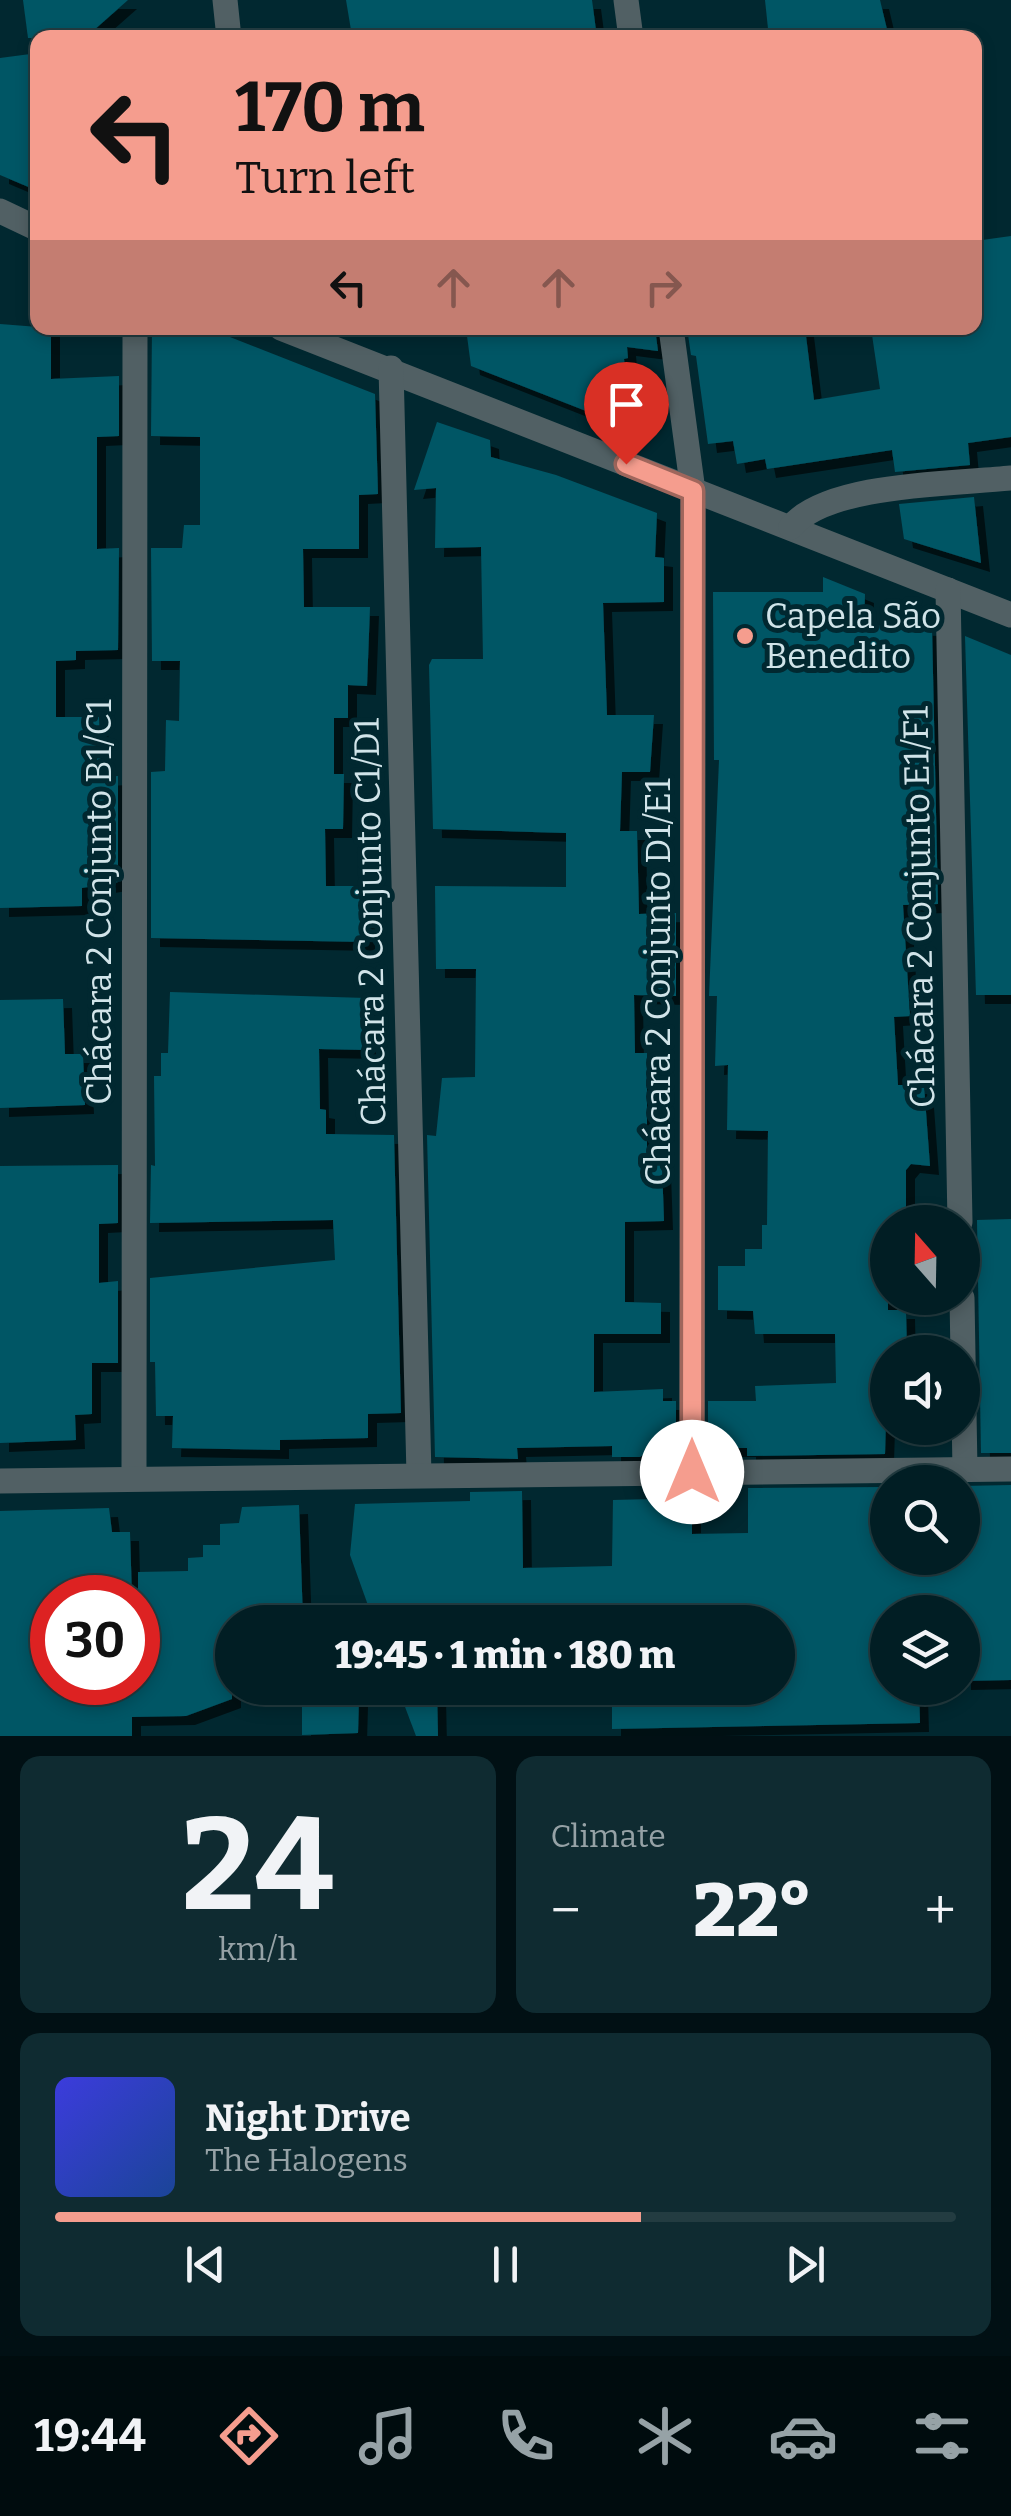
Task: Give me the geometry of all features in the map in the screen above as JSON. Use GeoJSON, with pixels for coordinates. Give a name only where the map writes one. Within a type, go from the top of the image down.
{"type":"FeatureCollection","features":[{"type":"Feature","properties":{"kind":"street"},"geometry":{"type":"LineString","coordinates":[[225,0],[228,30]]}},
{"type":"Feature","properties":{"kind":"street"},"geometry":{"type":"LineString","coordinates":[[626,0],[630,30]]}},
{"type":"Feature","properties":{"kind":"street"},"geometry":{"type":"LineString","coordinates":[[0,212],[30,225]]}},
{"type":"Feature","properties":{"kind":"street","name":"Chácara 2 Conjunto B1/C1"},"geometry":{"type":"LineString","coordinates":[[134,1476],[135,335]]}},
{"type":"Feature","properties":{"kind":"street"},"geometry":{"type":"LineString","coordinates":[[299,335],[1011,615]]}},
{"type":"Feature","properties":{"kind":"street","name":"Chácara 2 Conjunto D1/E1"},"geometry":{"type":"LineString","coordinates":[[672,335],[693,491],[692,1472]]}},
{"type":"Feature","properties":{"kind":"street","name":"Chácara 2 Conjunto C1/D1"},"geometry":{"type":"LineString","coordinates":[[391,368],[419,1475]]}},
{"type":"Feature","properties":{"kind":"street"},"geometry":{"type":"LineString","coordinates":[[791,527],[804,512],[846,497],[1011,478]]}},
{"type":"Feature","properties":{"kind":"street","name":"Chácara 2 Conjunto E1/F1"},"geometry":{"type":"LineString","coordinates":[[948,590],[960,1205]]}},
{"type":"Feature","properties":{"kind":"street"},"geometry":{"type":"LineString","coordinates":[[962,1315],[965,1465]]}},
{"type":"Feature","properties":{"kind":"street"},"geometry":{"type":"LineString","coordinates":[[980,1470],[1011,1469]]}},
{"type":"Feature","properties":{"kind":"street"},"geometry":{"type":"LineString","coordinates":[[0,1481],[134,1476],[870,1471]]}},
{"type":"Feature","properties":{"kind":"building"},"geometry":{"type":"Polygon","coordinates":[[[23,0],[128,0],[94,30],[30,30],[28,38],[23,0]]]}},
{"type":"Feature","properties":{"kind":"building"},"geometry":{"type":"Polygon","coordinates":[[[346,0],[592,0],[596,30],[351,30],[346,0]]]}},
{"type":"Feature","properties":{"kind":"building"},"geometry":{"type":"Polygon","coordinates":[[[765,0],[880,0],[887,30],[768,30],[765,0]]]}},
{"type":"Feature","properties":{"kind":"building"},"geometry":{"type":"Polygon","coordinates":[[[30,54],[30,188],[0,175],[0,58],[30,54]]]}},
{"type":"Feature","properties":{"kind":"building"},"geometry":{"type":"Polygon","coordinates":[[[1011,236],[1011,437],[968,443],[970,465],[895,472],[892,450],[767,469],[765,459],[737,464],[733,441],[708,444],[696,356],[691,355],[688,335],[806,335],[814,400],[880,389],[872,335],[982,335],[982,240],[1011,236]]]}},
{"type":"Feature","properties":{"kind":"building"},"geometry":{"type":"Polygon","coordinates":[[[0,324],[30,326],[30,335],[51,335],[51,379],[119,376],[119,436],[97,437],[97,549],[119,548],[118,650],[76,651],[76,660],[56,661],[56,717],[99,717],[101,777],[118,776],[118,882],[82,888],[82,906],[0,908],[0,324]]]}},
{"type":"Feature","properties":{"kind":"building"},"geometry":{"type":"Polygon","coordinates":[[[152,335],[225,335],[375,394],[378,494],[359,495],[359,549],[303,549],[304,607],[370,607],[367,686],[348,685],[348,718],[334,718],[334,774],[344,774],[343,829],[325,829],[326,886],[367,886],[366,942],[151,938],[151,772],[165,771],[166,720],[179,721],[180,661],[152,661],[151,548],[182,548],[184,525],[200,525],[200,437],[151,436],[152,335]]]}},
{"type":"Feature","properties":{"kind":"building"},"geometry":{"type":"Polygon","coordinates":[[[656,335],[658,351],[627,347],[628,358],[624,359],[632,429],[471,366],[467,336],[656,335]]]}},
{"type":"Feature","properties":{"kind":"building"},"geometry":{"type":"Polygon","coordinates":[[[437,422],[490,440],[491,457],[556,475],[657,513],[655,557],[664,558],[664,602],[603,603],[607,715],[654,715],[650,772],[622,772],[620,831],[637,831],[639,914],[676,913],[676,996],[634,995],[635,1053],[647,1053],[647,1165],[662,1165],[664,1221],[625,1222],[625,1302],[661,1303],[661,1334],[594,1334],[594,1392],[663,1389],[663,1401],[676,1401],[676,1440],[662,1442],[640,1457],[612,1457],[612,1446],[517,1448],[518,1459],[435,1457],[427,1135],[436,1136],[442,1078],[475,1077],[476,969],[436,969],[435,886],[566,887],[566,833],[433,829],[429,665],[432,659],[483,659],[481,547],[435,548],[436,488],[414,490],[437,422]]]}},
{"type":"Feature","properties":{"kind":"building"},"geometry":{"type":"Polygon","coordinates":[[[974,497],[981,563],[904,539],[899,504],[974,497]]]}},
{"type":"Feature","properties":{"kind":"building"},"geometry":{"type":"Polygon","coordinates":[[[823,577],[865,594],[864,625],[932,627],[938,904],[903,905],[910,1016],[894,1017],[898,1085],[924,1085],[930,1166],[911,1164],[906,1170],[906,1205],[870,1205],[870,1315],[906,1315],[907,1335],[870,1335],[870,1445],[885,1445],[885,1454],[747,1456],[747,1448],[718,1448],[725,1433],[708,1435],[708,1401],[756,1401],[755,1386],[836,1383],[835,1334],[755,1334],[753,1311],[718,1310],[718,1266],[745,1266],[745,1249],[762,1249],[762,1225],[767,1225],[768,1131],[727,1130],[728,1065],[715,1066],[717,996],[709,996],[719,760],[714,760],[713,592],[823,592],[823,577]]]}},
{"type":"Feature","properties":{"kind":"building"},"geometry":{"type":"Polygon","coordinates":[[[965,636],[1011,655],[1011,995],[976,995],[965,636]]]}},
{"type":"Feature","properties":{"kind":"building"},"geometry":{"type":"Polygon","coordinates":[[[170,992],[366,998],[367,1050],[319,1049],[320,1109],[326,1110],[326,1134],[394,1135],[401,1413],[368,1414],[368,1438],[280,1440],[280,1450],[172,1448],[173,1416],[156,1416],[155,1362],[150,1362],[150,1278],[335,1260],[333,1220],[150,1223],[151,1165],[155,1166],[154,1076],[161,1076],[161,1053],[168,1053],[170,992]]]}},
{"type":"Feature","properties":{"kind":"building"},"geometry":{"type":"Polygon","coordinates":[[[63,999],[65,1054],[83,1054],[85,1105],[0,1108],[0,1000],[63,999]]]}},
{"type":"Feature","properties":{"kind":"building"},"geometry":{"type":"Polygon","coordinates":[[[118,1165],[118,1223],[99,1224],[99,1283],[118,1281],[118,1363],[92,1363],[92,1414],[75,1415],[76,1440],[0,1443],[0,1166],[118,1165]]]}},
{"type":"Feature","properties":{"kind":"building"},"geometry":{"type":"Polygon","coordinates":[[[1011,1219],[1011,1453],[981,1453],[980,1220],[1011,1219]]]}},
{"type":"Feature","properties":{"kind":"building"},"geometry":{"type":"Polygon","coordinates":[[[1011,1485],[1011,1680],[980,1681],[980,1595],[870,1595],[870,1705],[919,1705],[920,1723],[612,1729],[612,1705],[795,1705],[795,1605],[368,1605],[350,1555],[355,1504],[470,1501],[470,1492],[522,1491],[523,1568],[612,1566],[613,1500],[692,1498],[692,1534],[748,1533],[748,1488],[870,1487],[870,1575],[980,1575],[980,1486],[1011,1485]]]}},
{"type":"Feature","properties":{"kind":"building"},"geometry":{"type":"Polygon","coordinates":[[[299,1505],[302,1605],[215,1605],[216,1705],[186,1716],[132,1717],[132,1736],[0,1736],[0,1511],[109,1508],[112,1532],[130,1532],[131,1575],[30,1575],[30,1705],[160,1705],[160,1575],[138,1572],[188,1571],[188,1558],[203,1557],[203,1545],[220,1545],[220,1524],[239,1523],[242,1507],[299,1505]]]}},
{"type":"Feature","properties":{"kind":"building"},"geometry":{"type":"Polygon","coordinates":[[[302,1705],[359,1705],[358,1733],[302,1735],[302,1705]]]}},
{"type":"Feature","properties":{"kind":"building"},"geometry":{"type":"Polygon","coordinates":[[[404,1705],[437,1705],[438,1736],[416,1736],[404,1705]]]}},
{"type":"Feature","properties":{"kind":"place","name":"Capela São Benedito"},"geometry":{"type":"Point","coordinates":[745,636]}},
{"type":"Feature","properties":{"kind":"route"},"geometry":{"type":"LineString","coordinates":[[626,464],[693,491],[692,1472]]}}]}
